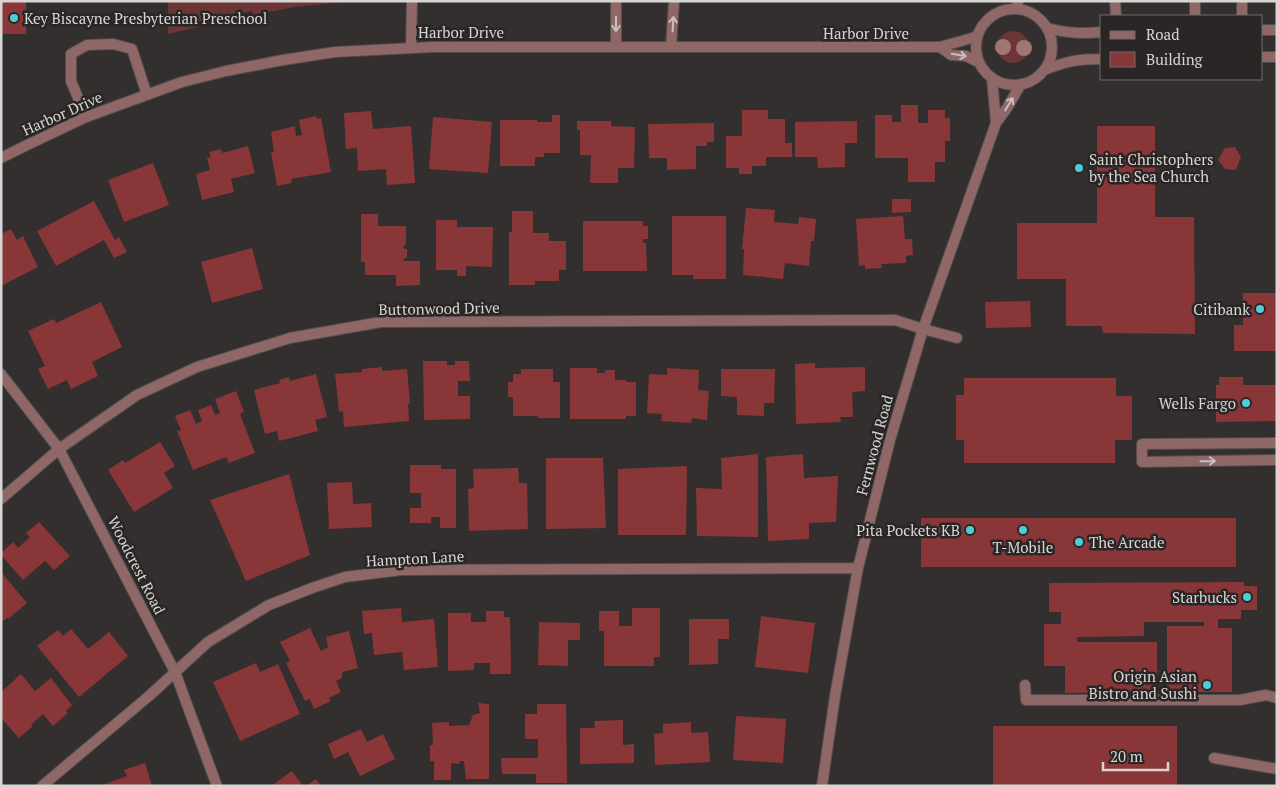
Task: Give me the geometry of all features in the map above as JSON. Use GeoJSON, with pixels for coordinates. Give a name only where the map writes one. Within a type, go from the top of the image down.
{"type":"FeatureCollection","features":[{"type":"Feature","properties":{"kind":"street"},"geometry":{"type":"LineString","coordinates":[[411,48],[412,1]]}},
{"type":"Feature","properties":{"kind":"street"},"geometry":{"type":"LineString","coordinates":[[616,1],[616,48]]}},
{"type":"Feature","properties":{"kind":"street"},"geometry":{"type":"LineString","coordinates":[[672,47],[674,1]]}},
{"type":"Feature","properties":{"kind":"street"},"geometry":{"type":"LineString","coordinates":[[1115,1],[1116,15]]}},
{"type":"Feature","properties":{"kind":"street"},"geometry":{"type":"LineString","coordinates":[[1196,1],[1196,15]]}},
{"type":"Feature","properties":{"kind":"street"},"geometry":{"type":"LineString","coordinates":[[1242,1],[1242,15]]}},
{"type":"Feature","properties":{"kind":"street"},"geometry":{"type":"LineString","coordinates":[[1017,5],[1041,19],[1047,28],[1051,38],[1050,60],[1044,70],[1036,77],[1021,84],[1006,84],[992,78],[978,62],[975,47],[981,26],[989,17],[999,11],[1017,5]]}},
{"type":"Feature","properties":{"kind":"street"},"geometry":{"type":"LineString","coordinates":[[1047,28],[1080,34],[1100,32]]}},
{"type":"Feature","properties":{"kind":"street"},"geometry":{"type":"LineString","coordinates":[[1263,30],[1277,30]]}},
{"type":"Feature","properties":{"kind":"street","name":"Harbor Drive"},"geometry":{"type":"LineString","coordinates":[[1,158],[86,117],[182,82],[226,71],[335,52],[433,47],[940,48],[953,42],[965,41],[977,36]]}},
{"type":"Feature","properties":{"kind":"street"},"geometry":{"type":"LineString","coordinates":[[86,117],[71,81],[71,54],[87,45],[113,44],[132,49],[146,95]]}},
{"type":"Feature","properties":{"kind":"street","name":"Harbor Drive"},"geometry":{"type":"LineString","coordinates":[[940,48],[952,55],[966,56],[978,62]]}},
{"type":"Feature","properties":{"kind":"street"},"geometry":{"type":"LineString","coordinates":[[1263,57],[1277,57]]}},
{"type":"Feature","properties":{"kind":"street"},"geometry":{"type":"LineString","coordinates":[[1044,70],[1067,62],[1100,59]]}},
{"type":"Feature","properties":{"kind":"street","name":"Fernwood Road"},"geometry":{"type":"LineString","coordinates":[[992,78],[996,123]]}},
{"type":"Feature","properties":{"kind":"street","name":"Fernwood Road"},"geometry":{"type":"LineString","coordinates":[[822,786],[835,696],[858,568],[890,440],[923,329],[996,123],[1021,84]]}},
{"type":"Feature","properties":{"kind":"street","name":"Buttonwood Drive"},"geometry":{"type":"LineString","coordinates":[[1,499],[59,449],[137,395],[197,367],[290,338],[381,322],[895,320],[957,338]]}},
{"type":"Feature","properties":{"kind":"street","name":"Woodcrest Road"},"geometry":{"type":"LineString","coordinates":[[1,374],[59,449],[175,672],[217,786]]}},
{"type":"Feature","properties":{"kind":"street"},"geometry":{"type":"LineString","coordinates":[[1277,444],[1142,444],[1142,462],[1277,460]]}},
{"type":"Feature","properties":{"kind":"street"},"geometry":{"type":"LineString","coordinates":[[1189,444],[1189,462]]}},
{"type":"Feature","properties":{"kind":"street","name":"Hampton Lane"},"geometry":{"type":"LineString","coordinates":[[42,786],[208,642],[269,605],[346,577],[401,570],[858,568]]}},
{"type":"Feature","properties":{"kind":"street"},"geometry":{"type":"LineString","coordinates":[[1025,684],[1026,700],[1240,700],[1266,695],[1277,698]]}},
{"type":"Feature","properties":{"kind":"street"},"geometry":{"type":"LineString","coordinates":[[1214,758],[1277,770]]}},
{"type":"Feature","properties":{"kind":"shaded area"},"geometry":{"type":"Polygon","coordinates":[[[168,1],[354,1],[295,7],[253,15],[252,11],[235,15],[235,18],[168,34],[168,1]]]}},
{"type":"Feature","properties":{"kind":"shaded area"},"geometry":{"type":"Polygon","coordinates":[[[1013,31],[1025,35],[1029,47],[1025,59],[1013,63],[1001,59],[997,47],[1001,35],[1013,31]]]}},
{"type":"Feature","properties":{"kind":"building","name":"Key Biscayne Presbyterian Preschool"},"geometry":{"type":"Polygon","coordinates":[[[1,1],[26,1],[26,34],[1,34],[1,1]]]}},
{"type":"Feature","properties":{"kind":"building"},"geometry":{"type":"Polygon","coordinates":[[[901,105],[918,105],[918,123],[928,123],[928,110],[945,110],[945,118],[950,118],[950,141],[945,141],[945,162],[935,162],[935,182],[908,182],[908,158],[875,158],[875,115],[892,115],[892,122],[901,122],[901,105]]]}},
{"type":"Feature","properties":{"kind":"building"},"geometry":{"type":"Polygon","coordinates":[[[742,110],[768,110],[768,119],[785,119],[785,143],[792,143],[792,157],[766,157],[766,166],[752,166],[752,174],[739,174],[739,168],[726,168],[726,136],[742,136],[742,110]]]}},
{"type":"Feature","properties":{"kind":"building"},"geometry":{"type":"Polygon","coordinates":[[[371,111],[373,129],[411,126],[415,183],[387,185],[386,169],[358,171],[357,148],[346,149],[344,113],[371,111]]]}},
{"type":"Feature","properties":{"kind":"building"},"geometry":{"type":"Polygon","coordinates":[[[552,115],[560,115],[560,153],[544,153],[544,157],[535,157],[535,166],[500,166],[500,120],[552,122],[552,115]]]}},
{"type":"Feature","properties":{"kind":"building"},"geometry":{"type":"Polygon","coordinates":[[[316,116],[317,119],[321,118],[331,172],[291,179],[292,183],[277,186],[271,153],[274,152],[271,132],[295,126],[296,136],[302,135],[299,120],[316,116]]]}},
{"type":"Feature","properties":{"kind":"building"},"geometry":{"type":"Polygon","coordinates":[[[433,117],[492,122],[488,173],[429,169],[433,117]]]}},
{"type":"Feature","properties":{"kind":"building"},"geometry":{"type":"Polygon","coordinates":[[[577,121],[611,121],[611,126],[635,127],[634,168],[618,168],[618,183],[590,183],[591,155],[580,155],[580,130],[577,130],[577,121]]]}},
{"type":"Feature","properties":{"kind":"building"},"geometry":{"type":"Polygon","coordinates":[[[857,121],[857,143],[845,143],[845,167],[818,168],[817,157],[795,157],[795,122],[857,121]]]}},
{"type":"Feature","properties":{"kind":"building"},"geometry":{"type":"Polygon","coordinates":[[[714,123],[714,142],[707,142],[707,146],[696,146],[696,169],[667,170],[667,158],[649,158],[648,124],[714,123]]]}},
{"type":"Feature","properties":{"kind":"building"},"geometry":{"type":"Polygon","coordinates":[[[1097,126],[1155,126],[1155,217],[1194,217],[1195,334],[1103,333],[1102,326],[1066,326],[1066,279],[1017,279],[1017,223],[1097,223],[1097,126]]]}},
{"type":"Feature","properties":{"kind":"building"},"geometry":{"type":"Polygon","coordinates":[[[248,146],[255,173],[231,179],[234,192],[202,200],[196,174],[210,170],[207,158],[211,157],[209,152],[221,149],[222,153],[248,146]]]}},
{"type":"Feature","properties":{"kind":"building"},"geometry":{"type":"Polygon","coordinates":[[[1235,147],[1241,157],[1236,170],[1225,169],[1218,160],[1225,148],[1235,147]]]}},
{"type":"Feature","properties":{"kind":"building"},"geometry":{"type":"Polygon","coordinates":[[[153,163],[169,205],[124,222],[108,180],[153,163]]]}},
{"type":"Feature","properties":{"kind":"building"},"geometry":{"type":"Polygon","coordinates":[[[892,199],[911,199],[911,212],[892,213],[892,199]]]}},
{"type":"Feature","properties":{"kind":"building"},"geometry":{"type":"Polygon","coordinates":[[[94,201],[115,240],[119,237],[127,252],[114,258],[104,240],[56,266],[37,231],[94,201]]]}},
{"type":"Feature","properties":{"kind":"building"},"geometry":{"type":"Polygon","coordinates":[[[746,208],[775,210],[774,222],[798,224],[799,217],[816,219],[814,241],[811,241],[809,266],[785,263],[783,279],[743,275],[744,249],[742,249],[746,208]]]}},
{"type":"Feature","properties":{"kind":"building"},"geometry":{"type":"Polygon","coordinates":[[[512,211],[533,211],[533,233],[549,233],[549,241],[566,241],[566,270],[559,270],[559,281],[535,281],[535,285],[509,285],[509,232],[512,232],[512,211]]]}},
{"type":"Feature","properties":{"kind":"building"},"geometry":{"type":"Polygon","coordinates":[[[361,214],[378,214],[378,226],[406,226],[406,245],[404,245],[404,249],[407,249],[407,258],[404,258],[404,261],[420,261],[420,285],[396,286],[396,275],[365,275],[365,262],[361,262],[361,214]]]}},
{"type":"Feature","properties":{"kind":"building"},"geometry":{"type":"Polygon","coordinates":[[[672,216],[726,216],[726,279],[693,279],[693,275],[672,275],[672,216]]]}},
{"type":"Feature","properties":{"kind":"building"},"geometry":{"type":"Polygon","coordinates":[[[903,216],[905,239],[912,239],[913,255],[906,256],[906,263],[881,264],[882,268],[865,269],[865,265],[859,266],[856,219],[903,216]]]}},
{"type":"Feature","properties":{"kind":"building"},"geometry":{"type":"Polygon","coordinates":[[[436,220],[457,220],[457,227],[493,227],[492,267],[466,266],[466,276],[457,276],[457,270],[436,270],[436,220]]]}},
{"type":"Feature","properties":{"kind":"building"},"geometry":{"type":"Polygon","coordinates":[[[583,221],[643,221],[643,226],[648,226],[648,239],[643,239],[643,243],[646,243],[647,271],[583,271],[583,221]]]}},
{"type":"Feature","properties":{"kind":"building"},"geometry":{"type":"Polygon","coordinates":[[[11,229],[17,240],[23,236],[38,267],[1,286],[1,234],[11,229]]]}},
{"type":"Feature","properties":{"kind":"building"},"geometry":{"type":"Polygon","coordinates":[[[252,248],[263,289],[212,303],[201,262],[252,248]]]}},
{"type":"Feature","properties":{"kind":"building","name":"Citibank"},"geometry":{"type":"Polygon","coordinates":[[[1243,293],[1277,293],[1277,351],[1234,351],[1234,325],[1243,325],[1243,293]]]}},
{"type":"Feature","properties":{"kind":"building"},"geometry":{"type":"Polygon","coordinates":[[[1030,301],[1031,327],[986,328],[985,302],[1030,301]]]}},
{"type":"Feature","properties":{"kind":"building"},"geometry":{"type":"Polygon","coordinates":[[[101,302],[122,347],[92,362],[98,376],[71,389],[67,380],[48,389],[38,369],[45,366],[28,331],[54,319],[56,323],[101,302]]]}},
{"type":"Feature","properties":{"kind":"building"},"geometry":{"type":"Polygon","coordinates":[[[423,361],[447,361],[447,365],[455,365],[455,361],[469,361],[470,381],[458,381],[458,396],[470,396],[470,419],[424,420],[423,361]]]}},
{"type":"Feature","properties":{"kind":"building"},"geometry":{"type":"Polygon","coordinates":[[[815,363],[815,368],[865,367],[865,391],[852,392],[853,417],[840,417],[841,422],[796,424],[795,364],[815,363]]]}},
{"type":"Feature","properties":{"kind":"building"},"geometry":{"type":"Polygon","coordinates":[[[382,367],[382,371],[407,369],[410,403],[408,404],[409,421],[344,427],[343,411],[339,412],[335,374],[362,372],[362,369],[382,367]]]}},
{"type":"Feature","properties":{"kind":"building"},"geometry":{"type":"Polygon","coordinates":[[[570,368],[597,368],[597,373],[605,373],[605,370],[615,370],[615,380],[636,382],[636,416],[626,416],[626,419],[570,419],[570,368]]]}},
{"type":"Feature","properties":{"kind":"building"},"geometry":{"type":"Polygon","coordinates":[[[667,368],[699,370],[698,390],[709,391],[707,420],[692,418],[691,423],[661,421],[662,414],[647,413],[649,374],[667,375],[667,368]]]}},
{"type":"Feature","properties":{"kind":"building"},"geometry":{"type":"Polygon","coordinates":[[[521,369],[553,369],[553,382],[560,382],[560,418],[513,416],[513,397],[508,397],[508,382],[513,382],[513,374],[521,374],[521,369]]]}},
{"type":"Feature","properties":{"kind":"building"},"geometry":{"type":"Polygon","coordinates":[[[721,369],[775,369],[774,403],[764,403],[764,416],[737,415],[737,397],[721,396],[721,369]]]}},
{"type":"Feature","properties":{"kind":"building"},"geometry":{"type":"Polygon","coordinates":[[[316,374],[327,417],[315,420],[318,431],[279,441],[277,431],[265,434],[254,390],[280,383],[279,380],[289,377],[290,381],[316,374]]]}},
{"type":"Feature","properties":{"kind":"building","name":"Wells Fargo"},"geometry":{"type":"Polygon","coordinates":[[[1219,377],[1243,377],[1243,385],[1277,385],[1277,421],[1216,422],[1216,385],[1219,385],[1219,377]]]}},
{"type":"Feature","properties":{"kind":"building"},"geometry":{"type":"Polygon","coordinates":[[[964,378],[1116,378],[1116,396],[1132,396],[1132,440],[1115,440],[1115,463],[964,463],[964,440],[956,440],[956,395],[964,395],[964,378]]]}},
{"type":"Feature","properties":{"kind":"building"},"geometry":{"type":"Polygon","coordinates":[[[236,391],[244,412],[240,414],[255,453],[229,463],[226,457],[193,470],[177,431],[181,430],[175,416],[190,410],[196,424],[202,421],[198,410],[211,405],[215,415],[220,413],[215,399],[236,391]]]}},
{"type":"Feature","properties":{"kind":"building"},"geometry":{"type":"Polygon","coordinates":[[[160,442],[175,466],[164,473],[173,488],[134,512],[108,470],[123,460],[125,463],[160,442]]]}},
{"type":"Feature","properties":{"kind":"building"},"geometry":{"type":"Polygon","coordinates":[[[758,454],[758,537],[697,536],[696,488],[722,489],[721,458],[758,454]]]}},
{"type":"Feature","properties":{"kind":"building"},"geometry":{"type":"Polygon","coordinates":[[[803,454],[804,478],[838,476],[836,522],[809,523],[809,539],[768,541],[766,457],[803,454]]]}},
{"type":"Feature","properties":{"kind":"building"},"geometry":{"type":"Polygon","coordinates":[[[546,458],[603,458],[606,528],[546,529],[546,458]]]}},
{"type":"Feature","properties":{"kind":"building"},"geometry":{"type":"Polygon","coordinates":[[[410,465],[441,465],[441,469],[456,469],[456,528],[440,528],[440,517],[431,517],[431,523],[410,523],[410,508],[421,508],[421,493],[410,493],[410,465]]]}},
{"type":"Feature","properties":{"kind":"building"},"geometry":{"type":"Polygon","coordinates":[[[687,466],[686,535],[618,535],[618,469],[687,466]]]}},
{"type":"Feature","properties":{"kind":"building"},"geometry":{"type":"Polygon","coordinates":[[[518,468],[519,483],[527,483],[528,529],[469,531],[468,489],[474,488],[473,469],[518,468]]]}},
{"type":"Feature","properties":{"kind":"building"},"geometry":{"type":"Polygon","coordinates":[[[289,474],[310,555],[246,581],[210,500],[289,474]]]}},
{"type":"Feature","properties":{"kind":"building"},"geometry":{"type":"Polygon","coordinates":[[[352,482],[353,504],[371,503],[372,527],[329,529],[327,483],[352,482]]]}},
{"type":"Feature","properties":{"kind":"building","name":"The Arcade"},"geometry":{"type":"Polygon","coordinates":[[[921,518],[1236,518],[1236,567],[921,567],[921,518]]]}},
{"type":"Feature","properties":{"kind":"building"},"geometry":{"type":"Polygon","coordinates":[[[39,522],[70,556],[54,570],[45,561],[23,580],[1,553],[13,542],[18,548],[30,537],[26,533],[39,522]]]}},
{"type":"Feature","properties":{"kind":"building"},"geometry":{"type":"Polygon","coordinates":[[[1,572],[27,603],[3,621],[1,618],[1,572]]]}},
{"type":"Feature","properties":{"kind":"building"},"geometry":{"type":"Polygon","coordinates":[[[1244,582],[1244,586],[1257,586],[1257,610],[1241,610],[1241,619],[1218,619],[1218,628],[1232,628],[1232,692],[1167,692],[1167,626],[1204,626],[1204,622],[1144,622],[1144,636],[1077,637],[1077,642],[1157,642],[1157,692],[1065,693],[1065,666],[1044,666],[1044,624],[1061,624],[1061,612],[1049,612],[1049,583],[1244,582]]]}},
{"type":"Feature","properties":{"kind":"building"},"geometry":{"type":"Polygon","coordinates":[[[401,608],[402,622],[434,619],[438,667],[404,670],[402,652],[374,655],[372,633],[364,634],[362,611],[401,608]]]}},
{"type":"Feature","properties":{"kind":"building"},"geometry":{"type":"Polygon","coordinates":[[[632,608],[660,608],[660,657],[654,657],[654,666],[604,666],[604,631],[599,631],[599,611],[619,611],[619,626],[632,626],[632,608]]]}},
{"type":"Feature","properties":{"kind":"building"},"geometry":{"type":"Polygon","coordinates":[[[486,611],[504,611],[504,617],[510,617],[511,674],[490,674],[490,663],[474,663],[474,670],[448,671],[448,613],[471,613],[471,622],[486,622],[486,611]]]}},
{"type":"Feature","properties":{"kind":"building"},"geometry":{"type":"Polygon","coordinates":[[[761,616],[815,623],[808,673],[755,667],[761,616]]]}},
{"type":"Feature","properties":{"kind":"building"},"geometry":{"type":"Polygon","coordinates":[[[689,619],[729,619],[729,639],[718,639],[718,664],[689,665],[689,619]]]}},
{"type":"Feature","properties":{"kind":"building"},"geometry":{"type":"Polygon","coordinates":[[[539,622],[580,623],[580,640],[568,640],[568,666],[538,665],[539,622]]]}},
{"type":"Feature","properties":{"kind":"building"},"geometry":{"type":"Polygon","coordinates":[[[310,628],[321,651],[328,647],[326,637],[349,631],[358,668],[342,672],[342,678],[336,681],[341,692],[329,698],[331,701],[314,709],[310,699],[305,701],[286,663],[290,661],[280,642],[310,628]]]}},
{"type":"Feature","properties":{"kind":"building"},"geometry":{"type":"Polygon","coordinates":[[[71,629],[88,649],[109,632],[128,656],[79,697],[37,646],[58,630],[63,636],[71,629]]]}},
{"type":"Feature","properties":{"kind":"building"},"geometry":{"type":"Polygon","coordinates":[[[256,663],[260,672],[278,664],[300,714],[240,741],[213,682],[256,663]]]}},
{"type":"Feature","properties":{"kind":"building"},"geometry":{"type":"Polygon","coordinates":[[[21,674],[35,691],[51,678],[72,705],[66,711],[68,713],[53,726],[43,714],[19,738],[1,718],[1,692],[21,674]]]}},
{"type":"Feature","properties":{"kind":"building"},"geometry":{"type":"Polygon","coordinates":[[[478,703],[489,704],[489,779],[466,779],[464,761],[460,761],[459,764],[451,763],[451,780],[434,780],[434,761],[430,761],[430,745],[433,745],[432,723],[449,722],[449,726],[469,725],[473,715],[480,713],[478,703]]]}},
{"type":"Feature","properties":{"kind":"building"},"geometry":{"type":"Polygon","coordinates":[[[537,704],[566,704],[567,783],[536,783],[536,774],[502,774],[501,758],[538,758],[538,739],[525,739],[525,714],[537,714],[537,704]]]}},
{"type":"Feature","properties":{"kind":"building"},"geometry":{"type":"Polygon","coordinates":[[[736,716],[786,719],[783,763],[733,760],[736,716]]]}},
{"type":"Feature","properties":{"kind":"building"},"geometry":{"type":"Polygon","coordinates":[[[623,720],[623,745],[634,744],[634,763],[580,764],[580,728],[595,728],[594,721],[623,720]]]}},
{"type":"Feature","properties":{"kind":"building"},"geometry":{"type":"Polygon","coordinates":[[[691,722],[691,733],[708,732],[710,762],[655,765],[654,734],[663,733],[663,724],[691,722]]]}},
{"type":"Feature","properties":{"kind":"building"},"geometry":{"type":"Polygon","coordinates":[[[993,726],[1177,726],[1177,786],[993,786],[993,726]]]}},
{"type":"Feature","properties":{"kind":"building"},"geometry":{"type":"Polygon","coordinates":[[[361,729],[367,742],[383,734],[395,759],[360,776],[348,752],[334,759],[328,744],[361,729]]]}},
{"type":"Feature","properties":{"kind":"building"},"geometry":{"type":"Polygon","coordinates":[[[145,763],[152,786],[100,786],[127,776],[124,770],[145,763]]]}},
{"type":"Feature","properties":{"kind":"building"},"geometry":{"type":"Polygon","coordinates":[[[292,771],[303,786],[271,786],[292,771]]]}},
{"type":"Feature","properties":{"kind":"building"},"geometry":{"type":"Polygon","coordinates":[[[316,779],[321,786],[306,786],[316,779]]]}},
{"type":"Feature","properties":{"kind":"place","name":"Key Biscayne Presbyterian Preschool"},"geometry":{"type":"Point","coordinates":[14,18]}},
{"type":"Feature","properties":{"kind":"place","name":"Saint Christophers by the Sea Church"},"geometry":{"type":"Point","coordinates":[1079,168]}},
{"type":"Feature","properties":{"kind":"place","name":"Citibank"},"geometry":{"type":"Point","coordinates":[1260,309]}},
{"type":"Feature","properties":{"kind":"place","name":"Wells Fargo"},"geometry":{"type":"Point","coordinates":[1246,403]}},
{"type":"Feature","properties":{"kind":"place","name":"Pita Pockets KB"},"geometry":{"type":"Point","coordinates":[970,530]}},
{"type":"Feature","properties":{"kind":"place","name":"T-Mobile"},"geometry":{"type":"Point","coordinates":[1023,530]}},
{"type":"Feature","properties":{"kind":"place","name":"The Arcade"},"geometry":{"type":"Point","coordinates":[1079,542]}},
{"type":"Feature","properties":{"kind":"place","name":"Starbucks"},"geometry":{"type":"Point","coordinates":[1247,597]}},
{"type":"Feature","properties":{"kind":"place","name":"Origin Asian Bistro and Sushi"},"geometry":{"type":"Point","coordinates":[1207,685]}}]}
